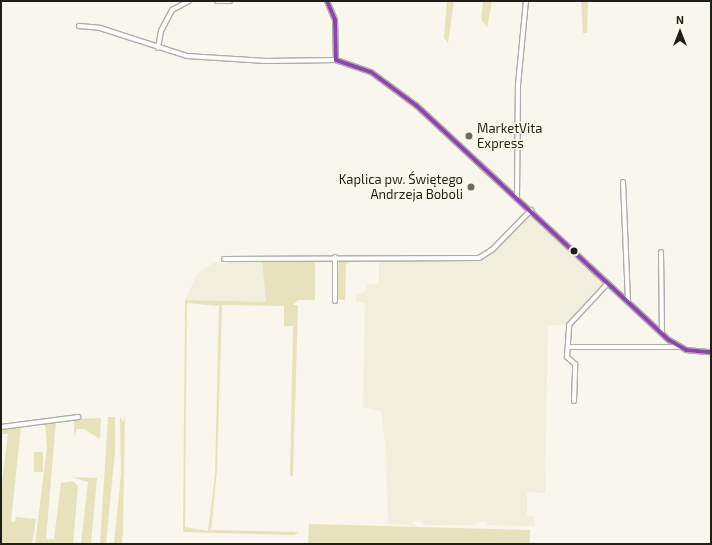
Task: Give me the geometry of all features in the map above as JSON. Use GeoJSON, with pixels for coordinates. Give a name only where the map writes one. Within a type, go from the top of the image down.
{"type":"FeatureCollection","features":[{"type":"Feature","properties":{"kind":"street"},"geometry":{"type":"LineString","coordinates":[[158,48],[161,31],[172,10],[189,1]]}},
{"type":"Feature","properties":{"kind":"street"},"geometry":{"type":"LineString","coordinates":[[217,1],[230,1]]}},
{"type":"Feature","properties":{"kind":"street"},"geometry":{"type":"LineString","coordinates":[[327,1],[335,20],[336,60]]}},
{"type":"Feature","properties":{"kind":"street"},"geometry":{"type":"LineString","coordinates":[[517,198],[518,85],[526,1]]}},
{"type":"Feature","properties":{"kind":"street"},"geometry":{"type":"LineString","coordinates":[[79,26],[100,28],[186,56],[242,60],[336,60],[371,72],[399,92],[531,210],[662,333],[679,347]]}},
{"type":"Feature","properties":{"kind":"street"},"geometry":{"type":"LineString","coordinates":[[623,182],[628,301]]}},
{"type":"Feature","properties":{"kind":"street"},"geometry":{"type":"LineString","coordinates":[[224,259],[335,257],[479,258],[492,250],[531,210]]}},
{"type":"Feature","properties":{"kind":"street"},"geometry":{"type":"LineString","coordinates":[[661,252],[662,333]]}},
{"type":"Feature","properties":{"kind":"street"},"geometry":{"type":"LineString","coordinates":[[335,257],[335,301]]}},
{"type":"Feature","properties":{"kind":"street"},"geometry":{"type":"LineString","coordinates":[[574,401],[575,364],[567,358],[569,325],[608,283]]}},
{"type":"Feature","properties":{"kind":"street"},"geometry":{"type":"LineString","coordinates":[[568,348],[679,347],[711,352]]}},
{"type":"Feature","properties":{"kind":"street"},"geometry":{"type":"LineString","coordinates":[[1,427],[78,417]]}},
{"type":"Feature","properties":{"kind":"shaded area"},"geometry":{"type":"Polygon","coordinates":[[[447,1],[454,1],[448,43],[444,38],[447,1]]]}},
{"type":"Feature","properties":{"kind":"shaded area"},"geometry":{"type":"Polygon","coordinates":[[[483,1],[492,1],[487,27],[481,19],[483,1]]]}},
{"type":"Feature","properties":{"kind":"shaded area"},"geometry":{"type":"Polygon","coordinates":[[[581,1],[588,1],[587,33],[583,33],[581,1]]]}},
{"type":"Feature","properties":{"kind":"shaded area"},"geometry":{"type":"Polygon","coordinates":[[[530,214],[605,284],[566,325],[548,325],[545,493],[527,492],[527,516],[534,516],[535,526],[487,525],[486,522],[476,522],[476,525],[423,525],[423,521],[413,521],[413,525],[388,524],[386,450],[381,411],[363,407],[365,303],[356,302],[356,295],[367,290],[367,284],[379,284],[379,260],[486,259],[530,214]]]}},
{"type":"Feature","properties":{"kind":"shaded area"},"geometry":{"type":"Polygon","coordinates":[[[230,260],[262,260],[266,302],[185,300],[197,274],[213,263],[226,264],[230,260]]]}},
{"type":"Feature","properties":{"kind":"shaded area"},"geometry":{"type":"Polygon","coordinates":[[[262,260],[315,260],[315,300],[298,300],[293,305],[298,305],[293,476],[290,476],[293,326],[284,326],[284,306],[222,305],[217,471],[211,530],[299,532],[294,535],[183,532],[185,300],[266,302],[262,260]],[[187,303],[185,527],[208,531],[215,475],[219,306],[187,303]]]}},
{"type":"Feature","properties":{"kind":"shaded area"},"geometry":{"type":"Polygon","coordinates":[[[339,260],[349,262],[346,265],[345,300],[337,299],[339,260]]]}},
{"type":"Feature","properties":{"kind":"shaded area"},"geometry":{"type":"Polygon","coordinates":[[[125,415],[122,544],[114,544],[121,474],[120,417],[124,422],[125,415]]]}},
{"type":"Feature","properties":{"kind":"shaded area"},"geometry":{"type":"Polygon","coordinates":[[[108,417],[115,417],[115,451],[106,544],[100,544],[108,417]]]}},
{"type":"Feature","properties":{"kind":"shaded area"},"geometry":{"type":"Polygon","coordinates":[[[101,418],[100,439],[84,429],[77,429],[74,437],[74,419],[101,418]]]}},
{"type":"Feature","properties":{"kind":"shaded area"},"geometry":{"type":"Polygon","coordinates":[[[56,421],[46,539],[54,539],[61,483],[73,481],[78,486],[73,544],[35,544],[47,447],[45,423],[56,421]]]}},
{"type":"Feature","properties":{"kind":"shaded area"},"geometry":{"type":"Polygon","coordinates":[[[21,427],[11,521],[15,522],[16,517],[36,519],[32,544],[1,544],[1,490],[8,434],[1,434],[1,429],[21,427]]]}},
{"type":"Feature","properties":{"kind":"shaded area"},"geometry":{"type":"Polygon","coordinates":[[[34,452],[43,452],[43,472],[34,472],[34,452]]]}},
{"type":"Feature","properties":{"kind":"shaded area"},"geometry":{"type":"Polygon","coordinates":[[[71,477],[97,478],[91,544],[81,544],[88,482],[71,477]]]}},
{"type":"Feature","properties":{"kind":"shaded area"},"geometry":{"type":"Polygon","coordinates":[[[309,524],[530,530],[530,544],[308,544],[309,524]]]}},
{"type":"Feature","properties":{"kind":"transit line"},"geometry":{"type":"LineString","coordinates":[[327,1],[335,20],[336,60],[371,72],[417,106],[669,340],[686,350],[711,352]]}},
{"type":"Feature","properties":{"kind":"place","name":"MarketVita Express"},"geometry":{"type":"Point","coordinates":[469,136]}},
{"type":"Feature","properties":{"kind":"place","name":"Kaplica pw. Świętego Andrzeja Boboli"},"geometry":{"type":"Point","coordinates":[471,187]}}]}
